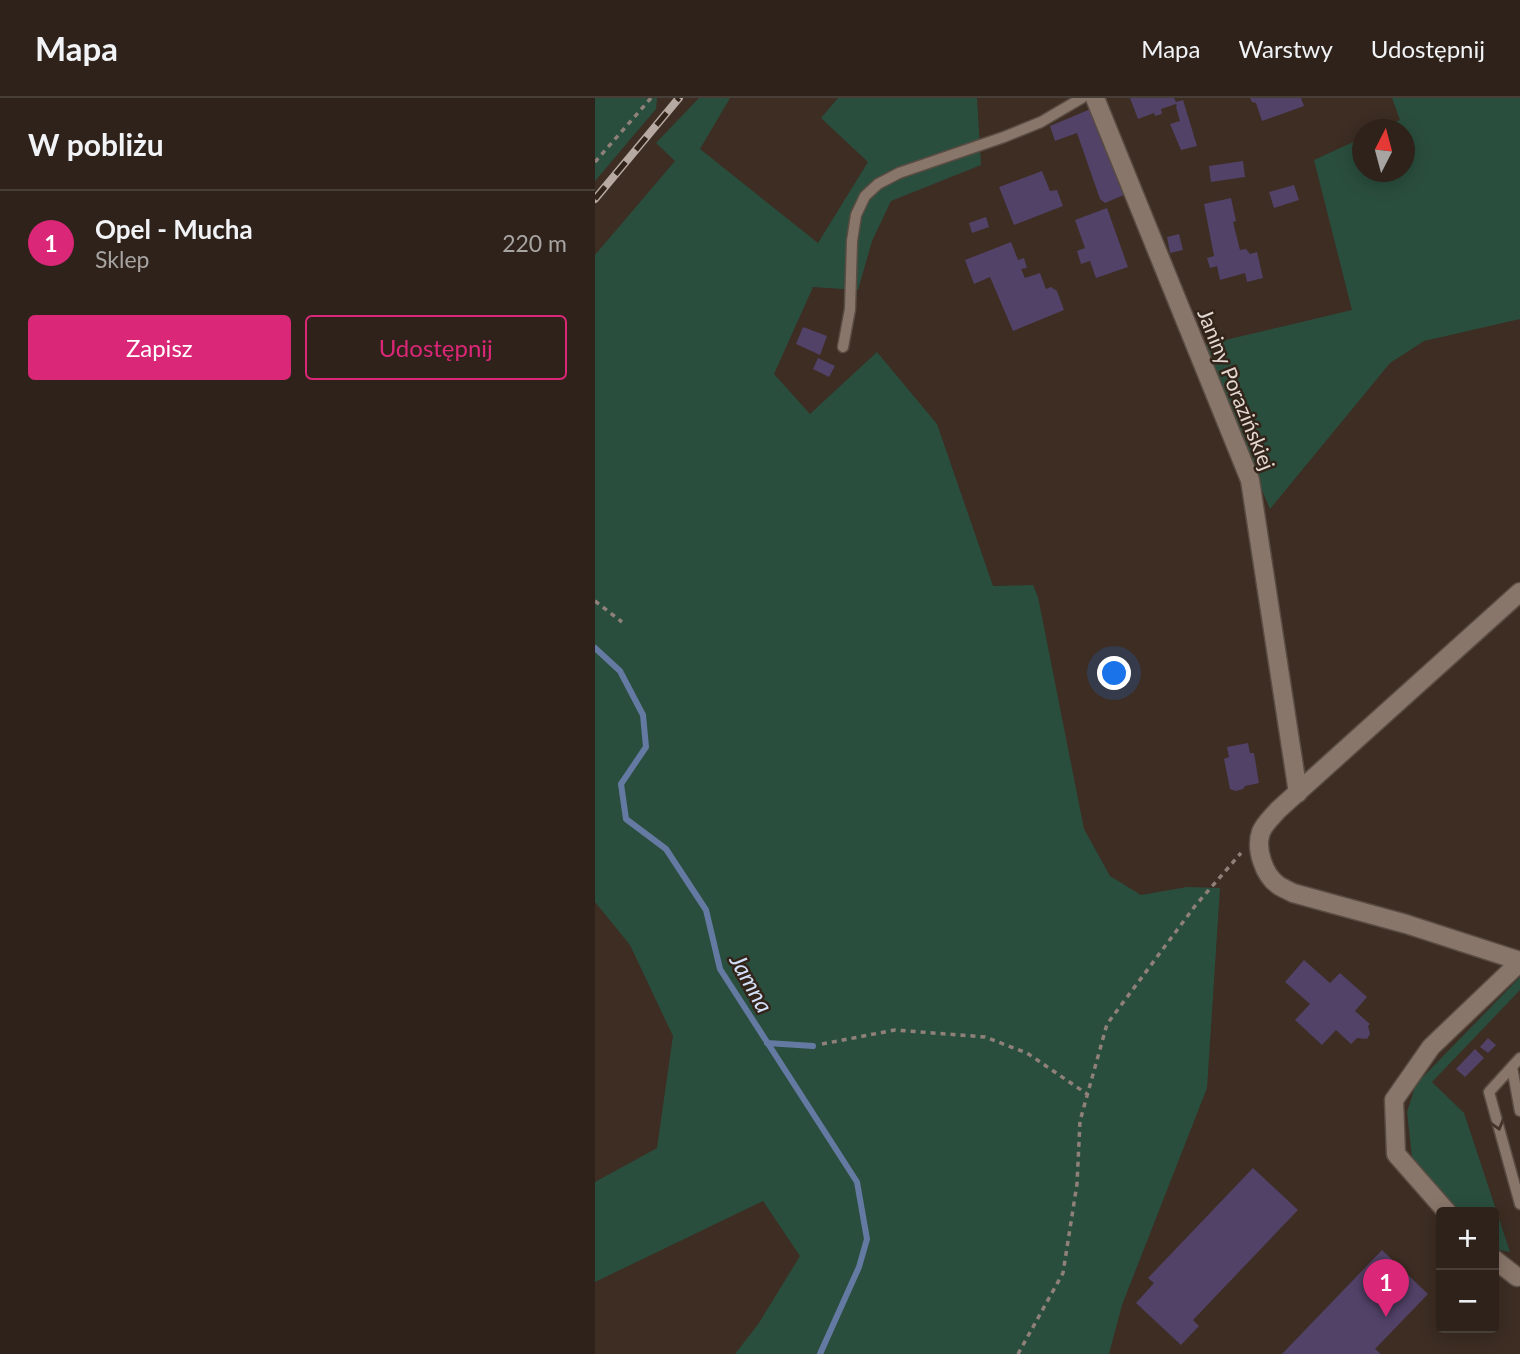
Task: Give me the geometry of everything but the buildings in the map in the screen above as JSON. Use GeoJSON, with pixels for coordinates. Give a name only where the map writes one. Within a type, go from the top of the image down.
{"type":"FeatureCollection","features":[{"type":"Feature","properties":{"kind":"street","name":"Janiny Porazińskiej"},"geometry":{"type":"LineString","coordinates":[[1095,98],[1250,480],[1298,793]]}},
{"type":"Feature","properties":{"kind":"street"},"geometry":{"type":"LineString","coordinates":[[1443,1207],[1396,1154],[1394,1100],[1431,1047],[1520,961],[1277,885],[1266,872],[1261,855],[1261,831],[1278,810],[1520,592]]}},
{"type":"Feature","properties":{"kind":"street"},"geometry":{"type":"LineString","coordinates":[[1499,1263],[1519,1277]]}},
{"type":"Feature","properties":{"kind":"lane"},"geometry":{"type":"LineString","coordinates":[[843,347],[850,309],[852,241],[856,215],[865,196],[878,184],[899,173],[1041,122],[1082,98]]}},
{"type":"Feature","properties":{"kind":"lane"},"geometry":{"type":"LineString","coordinates":[[1520,1058],[1489,1092],[1520,1204]]}},
{"type":"Feature","properties":{"kind":"lane"},"geometry":{"type":"LineString","coordinates":[[1512,1067],[1520,1111]]}},
{"type":"Feature","properties":{"kind":"path"},"geometry":{"type":"LineString","coordinates":[[595,162],[651,98]]}},
{"type":"Feature","properties":{"kind":"path"},"geometry":{"type":"LineString","coordinates":[[595,601],[622,622]]}},
{"type":"Feature","properties":{"kind":"path"},"geometry":{"type":"LineString","coordinates":[[1018,1354],[1063,1273],[1077,1184],[1080,1121],[1107,1024],[1195,906],[1261,831]]}},
{"type":"Feature","properties":{"kind":"path"},"geometry":{"type":"LineString","coordinates":[[822,1044],[895,1030],[985,1037],[1027,1053],[1087,1094]]}},
{"type":"Feature","properties":{"kind":"green space"},"geometry":{"type":"Polygon","coordinates":[[[595,98],[657,98],[656,109],[595,181],[595,98]]]}},
{"type":"Feature","properties":{"kind":"green space"},"geometry":{"type":"Polygon","coordinates":[[[699,98],[730,98],[700,149],[818,243],[868,162],[821,118],[838,98],[977,98],[981,165],[891,201],[872,241],[858,290],[813,287],[774,374],[810,414],[877,352],[937,424],[993,586],[1033,585],[1038,597],[1084,829],[1110,876],[1141,895],[1187,887],[1220,888],[1207,1088],[1122,1305],[1109,1354],[735,1354],[759,1323],[800,1256],[763,1201],[595,1282],[595,1182],[657,1148],[673,1036],[630,945],[595,902],[595,255],[675,161],[656,143],[699,98]]]}},
{"type":"Feature","properties":{"kind":"green space"},"geometry":{"type":"Polygon","coordinates":[[[1392,98],[1520,98],[1520,319],[1424,341],[1390,363],[1270,509],[1200,346],[1352,310],[1314,160],[1352,143],[1352,182],[1415,182],[1415,119],[1400,119],[1392,98]]]}},
{"type":"Feature","properties":{"kind":"green space"},"geometry":{"type":"Polygon","coordinates":[[[1520,977],[1520,990],[1432,1082],[1464,1113],[1495,1207],[1451,1207],[1413,1166],[1407,1112],[1416,1084],[1520,977]]]}},
{"type":"Feature","properties":{"kind":"green space"},"geometry":{"type":"Polygon","coordinates":[[[1499,1219],[1510,1252],[1499,1250],[1499,1219]]]}},
{"type":"Feature","properties":{"kind":"waterway","name":"Jamna"},"geometry":{"type":"LineString","coordinates":[[595,648],[620,671],[643,715],[646,747],[621,784],[626,819],[666,849],[706,910],[720,969],[857,1182],[867,1239],[859,1267],[820,1354]]}},
{"type":"Feature","properties":{"kind":"waterway"},"geometry":{"type":"LineString","coordinates":[[767,1043],[813,1046]]}},
{"type":"Feature","properties":{"kind":"railway"},"geometry":{"type":"LineString","coordinates":[[595,199],[679,98]]}},
{"type":"Feature","properties":{"kind":"place","name":"Opel - Mucha"},"geometry":{"type":"Point","coordinates":[1386,1317]}}]}
